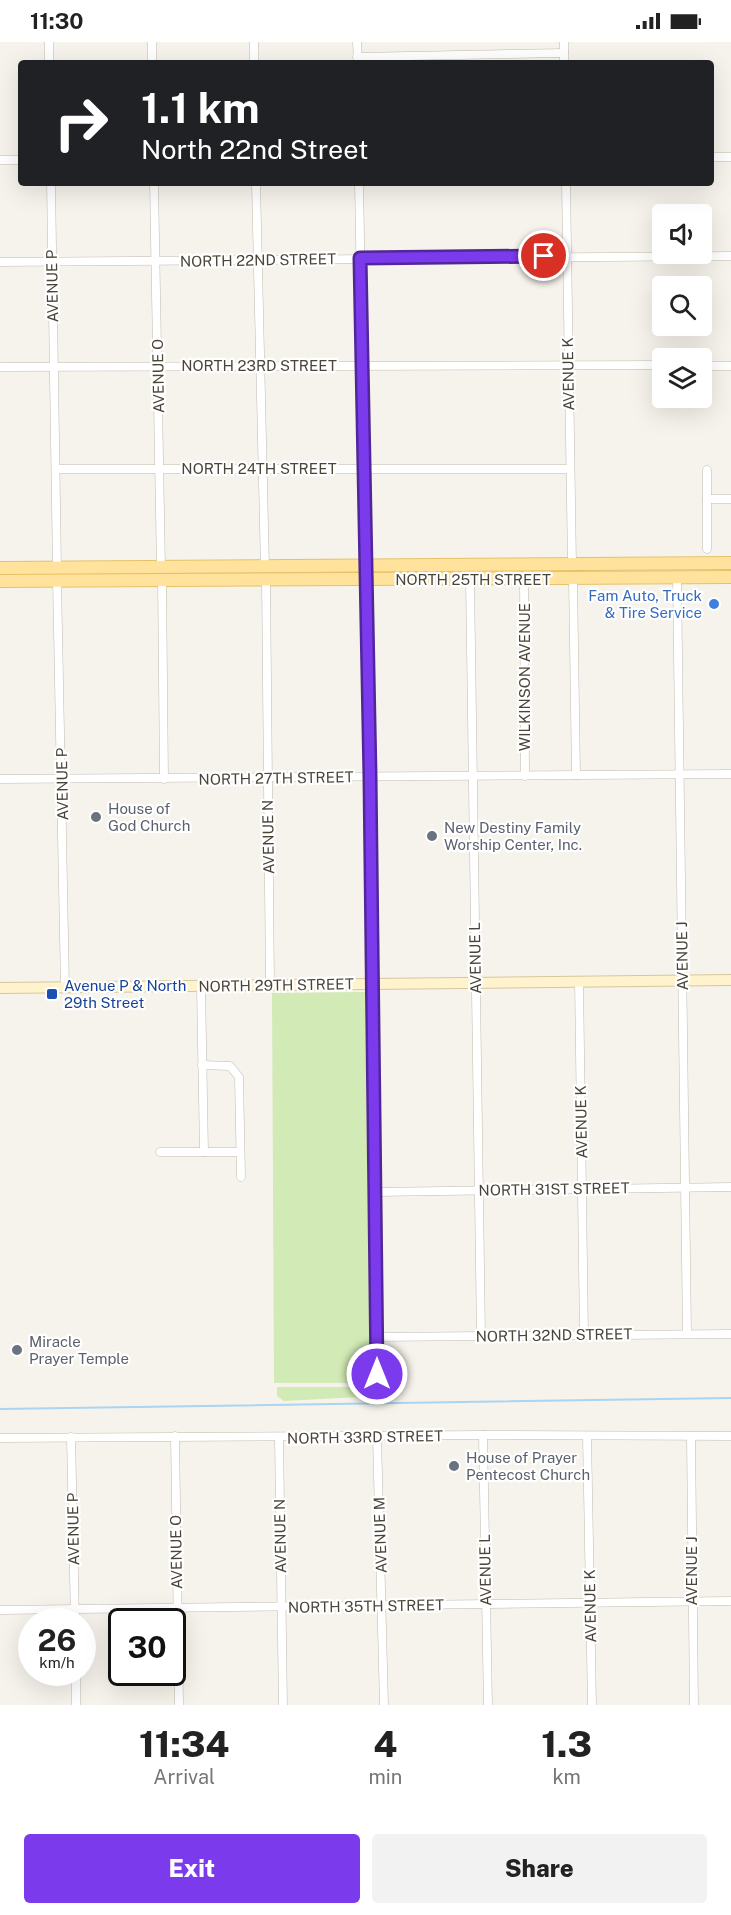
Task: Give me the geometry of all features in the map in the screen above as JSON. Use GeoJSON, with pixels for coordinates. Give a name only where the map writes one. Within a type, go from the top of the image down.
{"type":"FeatureCollection","features":[{"type":"Feature","properties":{"kind":"main road","name":"NORTH 25TH STREET"},"geometry":{"type":"LineString","coordinates":[[0,581],[57,574],[78,580],[88,575],[161,574],[265,568],[731,563]]}},
{"type":"Feature","properties":{"kind":"main road"},"geometry":{"type":"LineString","coordinates":[[486,579],[496,573],[559,573],[572,565]]}},
{"type":"Feature","properties":{"kind":"main road","name":"NORTH 25TH STREET"},"geometry":{"type":"LineString","coordinates":[[0,568],[57,574],[161,574],[266,581],[731,577]]}},
{"type":"Feature","properties":{"kind":"street"},"geometry":{"type":"LineString","coordinates":[[48,42],[49,60]]}},
{"type":"Feature","properties":{"kind":"street"},"geometry":{"type":"LineString","coordinates":[[152,42],[152,60]]}},
{"type":"Feature","properties":{"kind":"street"},"geometry":{"type":"LineString","coordinates":[[254,42],[254,60]]}},
{"type":"Feature","properties":{"kind":"street"},"geometry":{"type":"LineString","coordinates":[[357,42],[358,60],[564,53]]}},
{"type":"Feature","properties":{"kind":"street"},"geometry":{"type":"LineString","coordinates":[[564,42],[564,60]]}},
{"type":"Feature","properties":{"kind":"street"},"geometry":{"type":"LineString","coordinates":[[714,157],[731,157]]}},
{"type":"Feature","properties":{"kind":"street"},"geometry":{"type":"LineString","coordinates":[[0,160],[18,160]]}},
{"type":"Feature","properties":{"kind":"street","name":"AVENUE P"},"geometry":{"type":"LineString","coordinates":[[51,186],[65,987]]}},
{"type":"Feature","properties":{"kind":"street","name":"AVENUE O"},"geometry":{"type":"LineString","coordinates":[[154,186],[164,778]]}},
{"type":"Feature","properties":{"kind":"street"},"geometry":{"type":"LineString","coordinates":[[256,186],[265,568]]}},
{"type":"Feature","properties":{"kind":"street"},"geometry":{"type":"LineString","coordinates":[[359,186],[377,1192],[377,1374]]}},
{"type":"Feature","properties":{"kind":"street","name":"AVENUE K"},"geometry":{"type":"LineString","coordinates":[[566,186],[567,365],[572,565]]}},
{"type":"Feature","properties":{"kind":"street","name":"NORTH 22ND STREET"},"geometry":{"type":"LineString","coordinates":[[0,262],[731,256]]}},
{"type":"Feature","properties":{"kind":"street","name":"NORTH 23RD STREET"},"geometry":{"type":"LineString","coordinates":[[0,367],[652,365]]}},
{"type":"Feature","properties":{"kind":"street"},"geometry":{"type":"LineString","coordinates":[[712,366],[731,366]]}},
{"type":"Feature","properties":{"kind":"street","name":"NORTH 24TH STREET"},"geometry":{"type":"LineString","coordinates":[[56,469],[365,467],[570,469]]}},
{"type":"Feature","properties":{"kind":"street"},"geometry":{"type":"LineString","coordinates":[[707,470],[707,549]]}},
{"type":"Feature","properties":{"kind":"street"},"geometry":{"type":"LineString","coordinates":[[707,499],[731,500]]}},
{"type":"Feature","properties":{"kind":"street","name":"WILKINSON AVENUE"},"geometry":{"type":"LineString","coordinates":[[524,578],[525,776]]}},
{"type":"Feature","properties":{"kind":"street"},"geometry":{"type":"LineString","coordinates":[[573,578],[576,775]]}},
{"type":"Feature","properties":{"kind":"street","name":"AVENUE J"},"geometry":{"type":"LineString","coordinates":[[677,578],[687,1334]]}},
{"type":"Feature","properties":{"kind":"street","name":"AVENUE L"},"geometry":{"type":"LineString","coordinates":[[470,579],[481,1336]]}},
{"type":"Feature","properties":{"kind":"street","name":"AVENUE N"},"geometry":{"type":"LineString","coordinates":[[266,581],[270,985]]}},
{"type":"Feature","properties":{"kind":"street","name":"NORTH 27TH STREET"},"geometry":{"type":"LineString","coordinates":[[0,779],[731,774]]}},
{"type":"Feature","properties":{"kind":"street","name":"NORTH 29TH STREET"},"geometry":{"type":"LineString","coordinates":[[0,988],[731,980]]}},
{"type":"Feature","properties":{"kind":"street","name":"AVENUE K"},"geometry":{"type":"LineString","coordinates":[[579,981],[584,1335]]}},
{"type":"Feature","properties":{"kind":"street"},"geometry":{"type":"LineString","coordinates":[[201,986],[204,1152]]}},
{"type":"Feature","properties":{"kind":"street"},"geometry":{"type":"LineString","coordinates":[[202,1065],[230,1066],[239,1077],[241,1177]]}},
{"type":"Feature","properties":{"kind":"street"},"geometry":{"type":"LineString","coordinates":[[160,1152],[240,1152]]}},
{"type":"Feature","properties":{"kind":"street","name":"NORTH 31ST STREET"},"geometry":{"type":"LineString","coordinates":[[377,1192],[731,1187]]}},
{"type":"Feature","properties":{"kind":"street","name":"NORTH 32ND STREET"},"geometry":{"type":"LineString","coordinates":[[377,1337],[731,1334]]}},
{"type":"Feature","properties":{"kind":"street","name":"AVENUE L"},"geometry":{"type":"LineString","coordinates":[[483,1435],[488,1705]]}},
{"type":"Feature","properties":{"kind":"street","name":"AVENUE O"},"geometry":{"type":"LineString","coordinates":[[175,1436],[177,1608]]}},
{"type":"Feature","properties":{"kind":"street","name":"AVENUE K"},"geometry":{"type":"LineString","coordinates":[[587,1436],[592,1705]]}},
{"type":"Feature","properties":{"kind":"street","name":"NORTH 33RD STREET"},"geometry":{"type":"LineString","coordinates":[[0,1438],[731,1436]]}},
{"type":"Feature","properties":{"kind":"street","name":"AVENUE P"},"geometry":{"type":"LineString","coordinates":[[71,1437],[75,1608]]}},
{"type":"Feature","properties":{"kind":"street","name":"AVENUE M"},"geometry":{"type":"LineString","coordinates":[[377,1437],[384,1705]]}},
{"type":"Feature","properties":{"kind":"street","name":"AVENUE J"},"geometry":{"type":"LineString","coordinates":[[691,1437],[691,1602],[694,1705]]}},
{"type":"Feature","properties":{"kind":"street","name":"AVENUE N"},"geometry":{"type":"LineString","coordinates":[[279,1438],[283,1705]]}},
{"type":"Feature","properties":{"kind":"street","name":"NORTH 35TH STREET"},"geometry":{"type":"LineString","coordinates":[[186,1609],[731,1601]]}},
{"type":"Feature","properties":{"kind":"street","name":"NORTH 35TH STREET"},"geometry":{"type":"LineString","coordinates":[[0,1610],[18,1610]]}},
{"type":"Feature","properties":{"kind":"street"},"geometry":{"type":"LineString","coordinates":[[76,1686],[76,1705]]}},
{"type":"Feature","properties":{"kind":"street","name":"AVENUE O"},"geometry":{"type":"LineString","coordinates":[[179,1686],[179,1705]]}},
{"type":"Feature","properties":{"kind":"green space"},"geometry":{"type":"Polygon","coordinates":[[[365,992],[370,1383],[274,1383],[272,993],[365,992]]]}},
{"type":"Feature","properties":{"kind":"green space"},"geometry":{"type":"Polygon","coordinates":[[[277,1387],[366,1387],[358,1397],[284,1401],[277,1396],[277,1387]]]}},
{"type":"Feature","properties":{"kind":"waterway"},"geometry":{"type":"LineString","coordinates":[[0,1409],[731,1398]]}},
{"type":"Feature","properties":{"kind":"place","name":"Fam Auto, Truck & Tire Service"},"geometry":{"type":"Point","coordinates":[714,604]}},
{"type":"Feature","properties":{"kind":"place","name":"House of God Church"},"geometry":{"type":"Point","coordinates":[96,817]}},
{"type":"Feature","properties":{"kind":"place","name":"New Destiny Family Worship Center, Inc."},"geometry":{"type":"Point","coordinates":[432,836]}},
{"type":"Feature","properties":{"kind":"place","name":"Avenue P & North 29th Street"},"geometry":{"type":"Point","coordinates":[52,994]}},
{"type":"Feature","properties":{"kind":"place","name":"Miracle Prayer Temple"},"geometry":{"type":"Point","coordinates":[17,1350]}},
{"type":"Feature","properties":{"kind":"place","name":"House of Prayer Pentecost Church"},"geometry":{"type":"Point","coordinates":[454,1466]}},
{"type":"Feature","properties":{"kind":"route"},"geometry":{"type":"LineString","coordinates":[[377,1374],[377,1192],[360,258],[544,256]]}}]}
